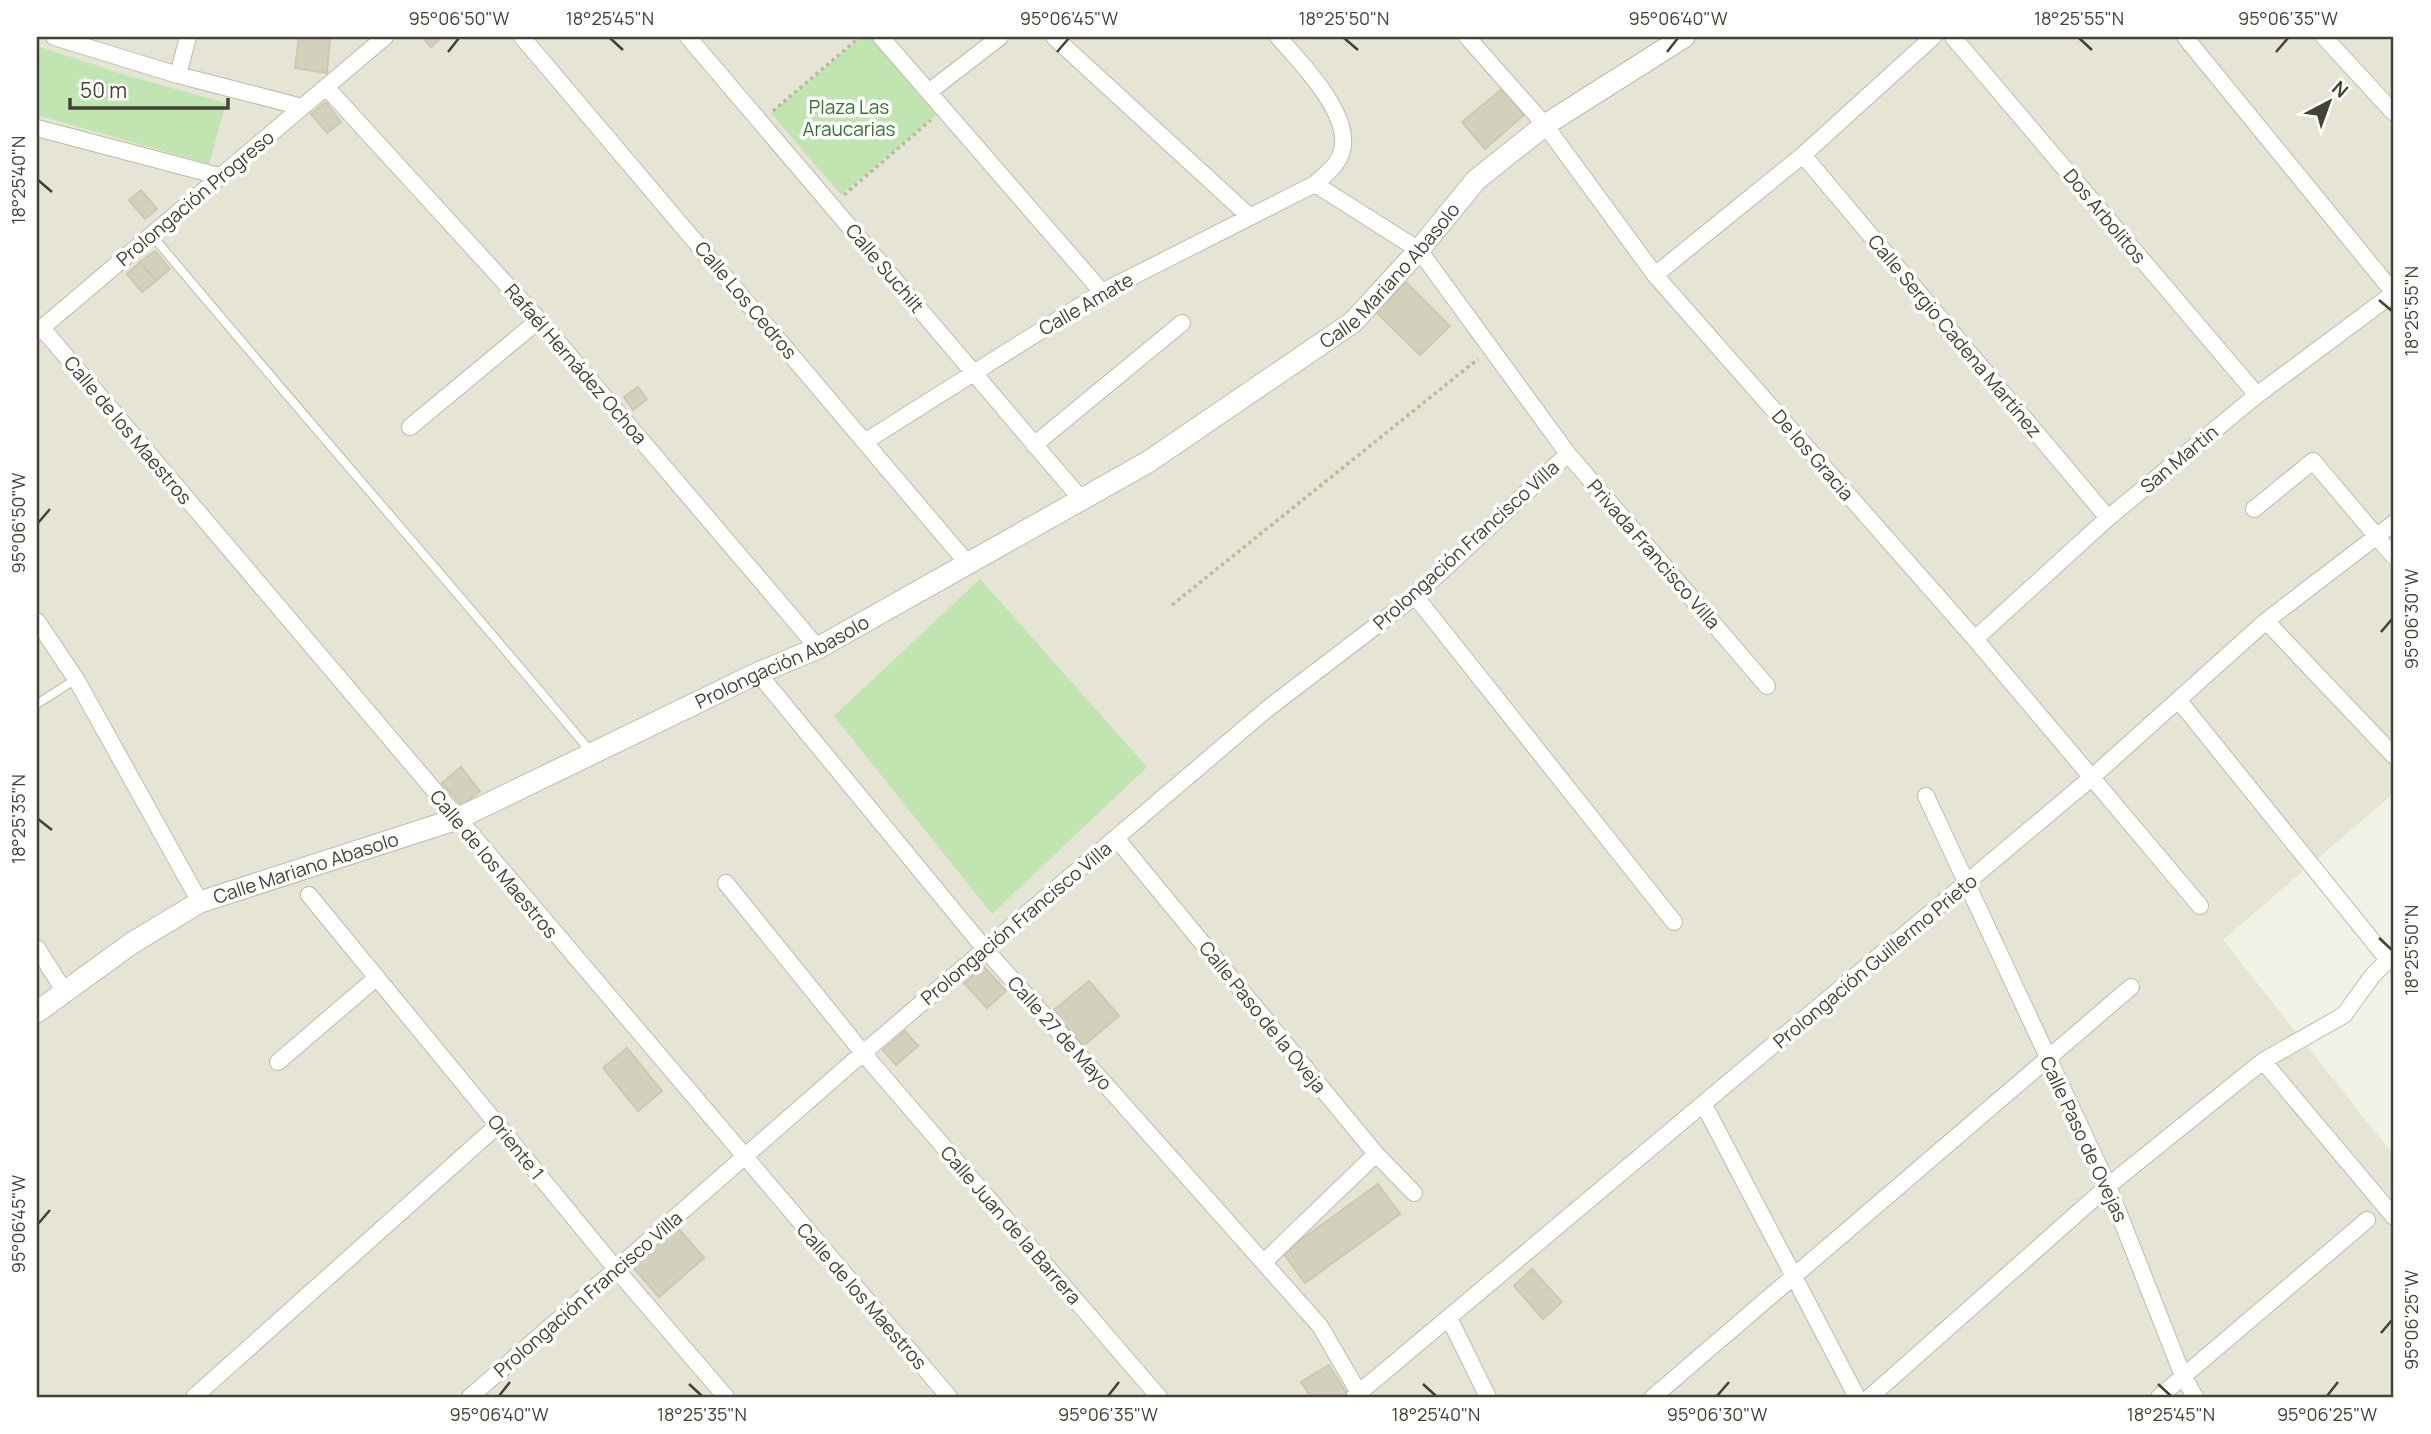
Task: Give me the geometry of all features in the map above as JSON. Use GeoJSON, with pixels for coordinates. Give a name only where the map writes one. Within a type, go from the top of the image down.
{"type":"FeatureCollection","features":[{"type":"Feature","properties":{"kind":"street"},"geometry":{"type":"LineString","coordinates":[[54,37],[178,75],[302,107]]}},
{"type":"Feature","properties":{"kind":"street"},"geometry":{"type":"LineString","coordinates":[[178,75],[188,37]]}},
{"type":"Feature","properties":{"kind":"street","name":"Prolongación Progreso"},"geometry":{"type":"LineString","coordinates":[[39,330],[385,37]]}},
{"type":"Feature","properties":{"kind":"street","name":"Calle Los Cedros"},"geometry":{"type":"LineString","coordinates":[[522,37],[968,564]]}},
{"type":"Feature","properties":{"kind":"street","name":"Calle Suchilt"},"geometry":{"type":"LineString","coordinates":[[688,37],[1081,499]]}},
{"type":"Feature","properties":{"kind":"street"},"geometry":{"type":"LineString","coordinates":[[881,37],[1101,292]]}},
{"type":"Feature","properties":{"kind":"street"},"geometry":{"type":"LineString","coordinates":[[930,91],[1000,37]]}},
{"type":"Feature","properties":{"kind":"street"},"geometry":{"type":"LineString","coordinates":[[1054,37],[1250,218]]}},
{"type":"Feature","properties":{"kind":"street","name":"Calle Amate"},"geometry":{"type":"LineString","coordinates":[[866,441],[1101,292],[1315,184],[1337,164],[1343,145],[1339,118],[1313,76],[1278,37]]}},
{"type":"Feature","properties":{"kind":"street","name":"De los Gracia"},"geometry":{"type":"LineString","coordinates":[[1467,37],[1545,125],[1655,275],[1975,639],[2090,779],[2200,906]]}},
{"type":"Feature","properties":{"kind":"street"},"geometry":{"type":"LineString","coordinates":[[1655,275],[1803,155],[1933,37]]}},
{"type":"Feature","properties":{"kind":"street","name":"Dos Arbolitos"},"geometry":{"type":"LineString","coordinates":[[1953,37],[2257,395]]}},
{"type":"Feature","properties":{"kind":"street"},"geometry":{"type":"LineString","coordinates":[[2185,37],[2394,293]]}},
{"type":"Feature","properties":{"kind":"street"},"geometry":{"type":"LineString","coordinates":[[2324,37],[2393,109]]}},
{"type":"Feature","properties":{"kind":"street","name":"Calle Mariano Abasolo"},"geometry":{"type":"LineString","coordinates":[[968,564],[1148,462],[1353,322],[1419,250],[1476,180],[1545,125],[1675,39]]}},
{"type":"Feature","properties":{"kind":"street","name":"Rafaél Hernádez Ochoa"},"geometry":{"type":"LineString","coordinates":[[327,87],[539,320],[818,648]]}},
{"type":"Feature","properties":{"kind":"street"},"geometry":{"type":"LineString","coordinates":[[37,128],[219,176]]}},
{"type":"Feature","properties":{"kind":"street","name":"Calle Sergio Cadena Martínez"},"geometry":{"type":"LineString","coordinates":[[1803,155],[2108,517]]}},
{"type":"Feature","properties":{"kind":"street"},"geometry":{"type":"LineString","coordinates":[[1315,184],[1419,250]]}},
{"type":"Feature","properties":{"kind":"street","name":"Privada Francisco Villa"},"geometry":{"type":"LineString","coordinates":[[1419,250],[1568,454],[1768,686]]}},
{"type":"Feature","properties":{"kind":"street","name":"San Martin"},"geometry":{"type":"LineString","coordinates":[[1975,639],[2108,517],[2257,395],[2394,293]]}},
{"type":"Feature","properties":{"kind":"street"},"geometry":{"type":"LineString","coordinates":[[410,427],[539,320]]}},
{"type":"Feature","properties":{"kind":"street"},"geometry":{"type":"LineString","coordinates":[[1034,445],[1182,323]]}},
{"type":"Feature","properties":{"kind":"street","name":"Calle de los Maestros"},"geometry":{"type":"LineString","coordinates":[[39,330],[949,1397]]}},
{"type":"Feature","properties":{"kind":"street","name":"Prolongación Francisco Villa"},"geometry":{"type":"LineString","coordinates":[[470,1397],[863,1053],[1266,710],[1415,596],[1568,454]]}},
{"type":"Feature","properties":{"kind":"street"},"geometry":{"type":"LineString","coordinates":[[2254,509],[2313,461],[2394,557]]}},
{"type":"Feature","properties":{"kind":"street","name":"Prolongación Guillermo Prieto"},"geometry":{"type":"LineString","coordinates":[[1356,1395],[2090,779],[2180,702],[2266,621],[2394,523]]}},
{"type":"Feature","properties":{"kind":"street","name":"Prolongación Abasolo"},"geometry":{"type":"LineString","coordinates":[[591,753],[758,673],[818,648],[968,564]]}},
{"type":"Feature","properties":{"kind":"street"},"geometry":{"type":"LineString","coordinates":[[1415,596],[1674,922]]}},
{"type":"Feature","properties":{"kind":"street"},"geometry":{"type":"LineString","coordinates":[[37,621],[76,679],[200,902]]}},
{"type":"Feature","properties":{"kind":"street"},"geometry":{"type":"LineString","coordinates":[[2266,621],[2394,756]]}},
{"type":"Feature","properties":{"kind":"street","name":"Calle 27 de Mayo"},"geometry":{"type":"LineString","coordinates":[[758,673],[985,949],[1320,1326],[1356,1395]]}},
{"type":"Feature","properties":{"kind":"street"},"geometry":{"type":"LineString","coordinates":[[1870,1397],[2108,1186],[2263,1060],[2344,1014],[2391,957],[2180,702]]}},
{"type":"Feature","properties":{"kind":"street","name":"Calle Mariano Abasolo"},"geometry":{"type":"LineString","coordinates":[[37,1012],[132,943],[200,902],[457,819],[591,753]]}},
{"type":"Feature","properties":{"kind":"street","name":"Calle Paso de Ovejas"},"geometry":{"type":"LineString","coordinates":[[1926,796],[1965,885],[2108,1186],[2183,1376],[2195,1397]]}},
{"type":"Feature","properties":{"kind":"street","name":"Calle Paso de la Oveja"},"geometry":{"type":"LineString","coordinates":[[1116,838],[1376,1154],[1413,1193]]}},
{"type":"Feature","properties":{"kind":"street","name":"Calle Juan de la Barrera"},"geometry":{"type":"LineString","coordinates":[[726,883],[863,1053],[1160,1397]]}},
{"type":"Feature","properties":{"kind":"street","name":"Oriente 1"},"geometry":{"type":"LineString","coordinates":[[309,895],[616,1269],[726,1397]]}},
{"type":"Feature","properties":{"kind":"street"},"geometry":{"type":"LineString","coordinates":[[37,948],[65,992]]}},
{"type":"Feature","properties":{"kind":"street"},"geometry":{"type":"LineString","coordinates":[[278,1062],[376,978]]}},
{"type":"Feature","properties":{"kind":"street"},"geometry":{"type":"LineString","coordinates":[[1653,1397],[2047,1057],[2131,988]]}},
{"type":"Feature","properties":{"kind":"street"},"geometry":{"type":"LineString","coordinates":[[2263,1060],[2394,1217]]}},
{"type":"Feature","properties":{"kind":"street"},"geometry":{"type":"LineString","coordinates":[[1704,1105],[1792,1278],[1857,1397]]}},
{"type":"Feature","properties":{"kind":"street"},"geometry":{"type":"LineString","coordinates":[[194,1397],[498,1125]]}},
{"type":"Feature","properties":{"kind":"street"},"geometry":{"type":"LineString","coordinates":[[1264,1262],[1376,1154]]}},
{"type":"Feature","properties":{"kind":"street"},"geometry":{"type":"LineString","coordinates":[[2159,1397],[2367,1220]]}},
{"type":"Feature","properties":{"kind":"street"},"geometry":{"type":"LineString","coordinates":[[1449,1318],[1488,1397]]}},
{"type":"Feature","properties":{"kind":"lane"},"geometry":{"type":"LineString","coordinates":[[151,234],[271,378],[429,557],[591,753]]}},
{"type":"Feature","properties":{"kind":"lane"},"geometry":{"type":"LineString","coordinates":[[37,704],[76,679]]}},
{"type":"Feature","properties":{"kind":"path"},"geometry":{"type":"LineString","coordinates":[[760,121],[860,37]]}},
{"type":"Feature","properties":{"kind":"path"},"geometry":{"type":"LineString","coordinates":[[832,205],[945,108]]}},
{"type":"Feature","properties":{"kind":"path"},"geometry":{"type":"LineString","coordinates":[[1172,606],[1490,349]]}},
{"type":"Feature","properties":{"kind":"shaded area"},"geometry":{"type":"Polygon","coordinates":[[[37,37],[2394,37],[2394,793],[2223,940],[2394,1156],[2394,1397],[37,1397],[37,37]]]}},
{"type":"Feature","properties":{"kind":"green space","name":"Plaza Las Araucarias"},"geometry":{"type":"Polygon","coordinates":[[[862,37],[870,37],[936,115],[841,195],[771,113],[862,37]]]}},
{"type":"Feature","properties":{"kind":"green space"},"geometry":{"type":"Polygon","coordinates":[[[37,46],[125,75],[226,103],[209,164],[37,115],[37,46]]]}},
{"type":"Feature","properties":{"kind":"green space"},"geometry":{"type":"Polygon","coordinates":[[[980,579],[1147,767],[992,914],[834,716],[980,579]]]}},
{"type":"Feature","properties":{"kind":"building"},"geometry":{"type":"Polygon","coordinates":[[[299,37],[330,39],[327,73],[295,68],[299,37]]]}},
{"type":"Feature","properties":{"kind":"building"},"geometry":{"type":"Polygon","coordinates":[[[422,37],[442,37],[431,47],[422,37]]]}},
{"type":"Feature","properties":{"kind":"building"},"geometry":{"type":"Polygon","coordinates":[[[1502,89],[1524,115],[1485,149],[1462,122],[1502,89]]]}},
{"type":"Feature","properties":{"kind":"building"},"geometry":{"type":"Polygon","coordinates":[[[326,102],[341,122],[327,133],[311,114],[326,102]]]}},
{"type":"Feature","properties":{"kind":"building"},"geometry":{"type":"Polygon","coordinates":[[[141,190],[157,209],[145,219],[129,200],[141,190]]]}},
{"type":"Feature","properties":{"kind":"building"},"geometry":{"type":"Polygon","coordinates":[[[155,251],[170,269],[156,281],[140,262],[155,251]]]}},
{"type":"Feature","properties":{"kind":"building"},"geometry":{"type":"Polygon","coordinates":[[[140,262],[156,281],[142,292],[127,274],[140,262]]]}},
{"type":"Feature","properties":{"kind":"building"},"geometry":{"type":"Polygon","coordinates":[[[1406,282],[1450,326],[1420,355],[1376,312],[1406,282]]]}},
{"type":"Feature","properties":{"kind":"building"},"geometry":{"type":"Polygon","coordinates":[[[638,387],[647,399],[633,410],[624,397],[638,387]]]}},
{"type":"Feature","properties":{"kind":"building"},"geometry":{"type":"Polygon","coordinates":[[[461,767],[480,791],[462,806],[442,783],[461,767]]]}},
{"type":"Feature","properties":{"kind":"building"},"geometry":{"type":"Polygon","coordinates":[[[983,966],[1006,991],[987,1008],[964,983],[983,966]]]}},
{"type":"Feature","properties":{"kind":"building"},"geometry":{"type":"Polygon","coordinates":[[[1089,981],[1119,1016],[1083,1046],[1053,1011],[1089,981]]]}},
{"type":"Feature","properties":{"kind":"building"},"geometry":{"type":"Polygon","coordinates":[[[905,1031],[918,1046],[896,1065],[883,1050],[905,1031]]]}},
{"type":"Feature","properties":{"kind":"building"},"geometry":{"type":"Polygon","coordinates":[[[627,1048],[662,1091],[638,1111],[603,1068],[627,1048]]]}},
{"type":"Feature","properties":{"kind":"building"},"geometry":{"type":"Polygon","coordinates":[[[1378,1184],[1400,1214],[1305,1283],[1283,1253],[1378,1184]]]}},
{"type":"Feature","properties":{"kind":"building"},"geometry":{"type":"Polygon","coordinates":[[[677,1227],[704,1258],[659,1297],[632,1266],[677,1227]]]}},
{"type":"Feature","properties":{"kind":"building"},"geometry":{"type":"Polygon","coordinates":[[[1532,1269],[1562,1302],[1543,1319],[1514,1286],[1532,1269]]]}},
{"type":"Feature","properties":{"kind":"building"},"geometry":{"type":"Polygon","coordinates":[[[1329,1365],[1347,1394],[1341,1397],[1311,1397],[1301,1382],[1329,1365]]]}}]}
